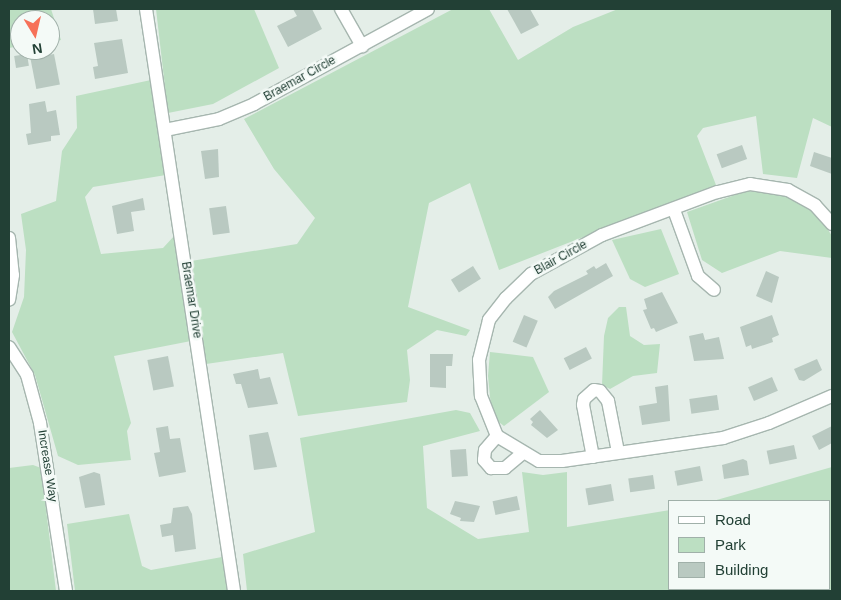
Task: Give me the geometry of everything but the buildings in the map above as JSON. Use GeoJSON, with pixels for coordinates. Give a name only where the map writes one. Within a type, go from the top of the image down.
{"type":"FeatureCollection","features":[{"type":"Feature","properties":{"kind":"street","name":"Braemar Drive"},"geometry":{"type":"LineString","coordinates":[[146,9],[234,591]]}},
{"type":"Feature","properties":{"kind":"street"},"geometry":{"type":"LineString","coordinates":[[340,9],[362,46]]}},
{"type":"Feature","properties":{"kind":"street","name":"Braemar Circle"},"geometry":{"type":"LineString","coordinates":[[165,130],[219,119],[254,104],[428,9]]}},
{"type":"Feature","properties":{"kind":"street","name":"Blair Circle"},"geometry":{"type":"LineString","coordinates":[[497,436],[481,396],[478,360],[489,320],[506,298],[531,274],[602,235],[674,210],[717,192],[750,184],[788,190],[815,205],[832,224]]}},
{"type":"Feature","properties":{"kind":"street"},"geometry":{"type":"LineString","coordinates":[[674,210],[698,276],[714,290]]}},
{"type":"Feature","properties":{"kind":"street"},"geometry":{"type":"LineString","coordinates":[[9,238],[13,274],[9,300]]}},
{"type":"Feature","properties":{"kind":"street","name":"Increase Way"},"geometry":{"type":"LineString","coordinates":[[9,347],[27,375],[40,423],[66,591]]}},
{"type":"Feature","properties":{"kind":"street"},"geometry":{"type":"LineString","coordinates":[[593,457],[583,406],[584,399],[594,390],[600,391],[608,401],[618,452]]}},
{"type":"Feature","properties":{"kind":"street"},"geometry":{"type":"LineString","coordinates":[[523,453],[505,468],[491,468],[484,460],[485,450],[497,436],[523,453],[539,460],[593,457],[722,438],[769,423],[832,396]]}},
{"type":"Feature","properties":{"kind":"green space"},"geometry":{"type":"Polygon","coordinates":[[[9,9],[51,9],[10,10],[9,48],[9,9]]]}},
{"type":"Feature","properties":{"kind":"green space"},"geometry":{"type":"Polygon","coordinates":[[[156,9],[254,9],[279,68],[213,104],[168,113],[156,9]]]}},
{"type":"Feature","properties":{"kind":"green space"},"geometry":{"type":"Polygon","coordinates":[[[453,9],[489,9],[518,60],[573,27],[618,9],[832,9],[832,127],[813,118],[797,178],[763,174],[756,116],[703,128],[697,136],[716,185],[499,270],[470,183],[429,203],[408,307],[470,330],[466,336],[437,330],[407,350],[410,380],[407,402],[298,416],[283,353],[206,364],[191,261],[297,244],[315,218],[274,169],[244,119],[453,9]]]}},
{"type":"Feature","properties":{"kind":"green space"},"geometry":{"type":"Polygon","coordinates":[[[151,80],[166,175],[93,187],[85,197],[101,254],[163,248],[175,235],[191,341],[114,356],[131,423],[127,431],[131,460],[78,465],[58,456],[35,375],[12,332],[24,297],[26,250],[21,214],[56,201],[62,151],[77,128],[76,96],[151,80]]]}},
{"type":"Feature","properties":{"kind":"green space"},"geometry":{"type":"Polygon","coordinates":[[[746,191],[781,194],[814,208],[832,236],[832,258],[780,251],[722,273],[702,260],[687,212],[746,191]]]}},
{"type":"Feature","properties":{"kind":"green space"},"geometry":{"type":"Polygon","coordinates":[[[661,229],[679,274],[645,287],[630,279],[612,240],[661,229]]]}},
{"type":"Feature","properties":{"kind":"green space"},"geometry":{"type":"Polygon","coordinates":[[[619,307],[626,307],[630,336],[644,345],[660,344],[657,373],[633,376],[610,389],[602,385],[604,336],[608,318],[619,307]]]}},
{"type":"Feature","properties":{"kind":"green space"},"geometry":{"type":"Polygon","coordinates":[[[490,352],[533,357],[549,392],[504,426],[492,417],[488,376],[490,352]]]}},
{"type":"Feature","properties":{"kind":"green space"},"geometry":{"type":"Polygon","coordinates":[[[456,410],[470,413],[480,431],[423,446],[427,508],[478,539],[529,532],[522,472],[543,475],[567,472],[567,527],[668,510],[668,590],[831,590],[831,500],[716,500],[832,467],[832,591],[247,591],[243,554],[315,532],[300,438],[456,410]]]}},
{"type":"Feature","properties":{"kind":"green space"},"geometry":{"type":"Polygon","coordinates":[[[33,465],[41,468],[56,591],[9,591],[9,468],[33,465]]]}},
{"type":"Feature","properties":{"kind":"green space"},"geometry":{"type":"Polygon","coordinates":[[[129,514],[142,566],[151,570],[222,557],[227,591],[75,591],[67,524],[129,514]]]}}]}
